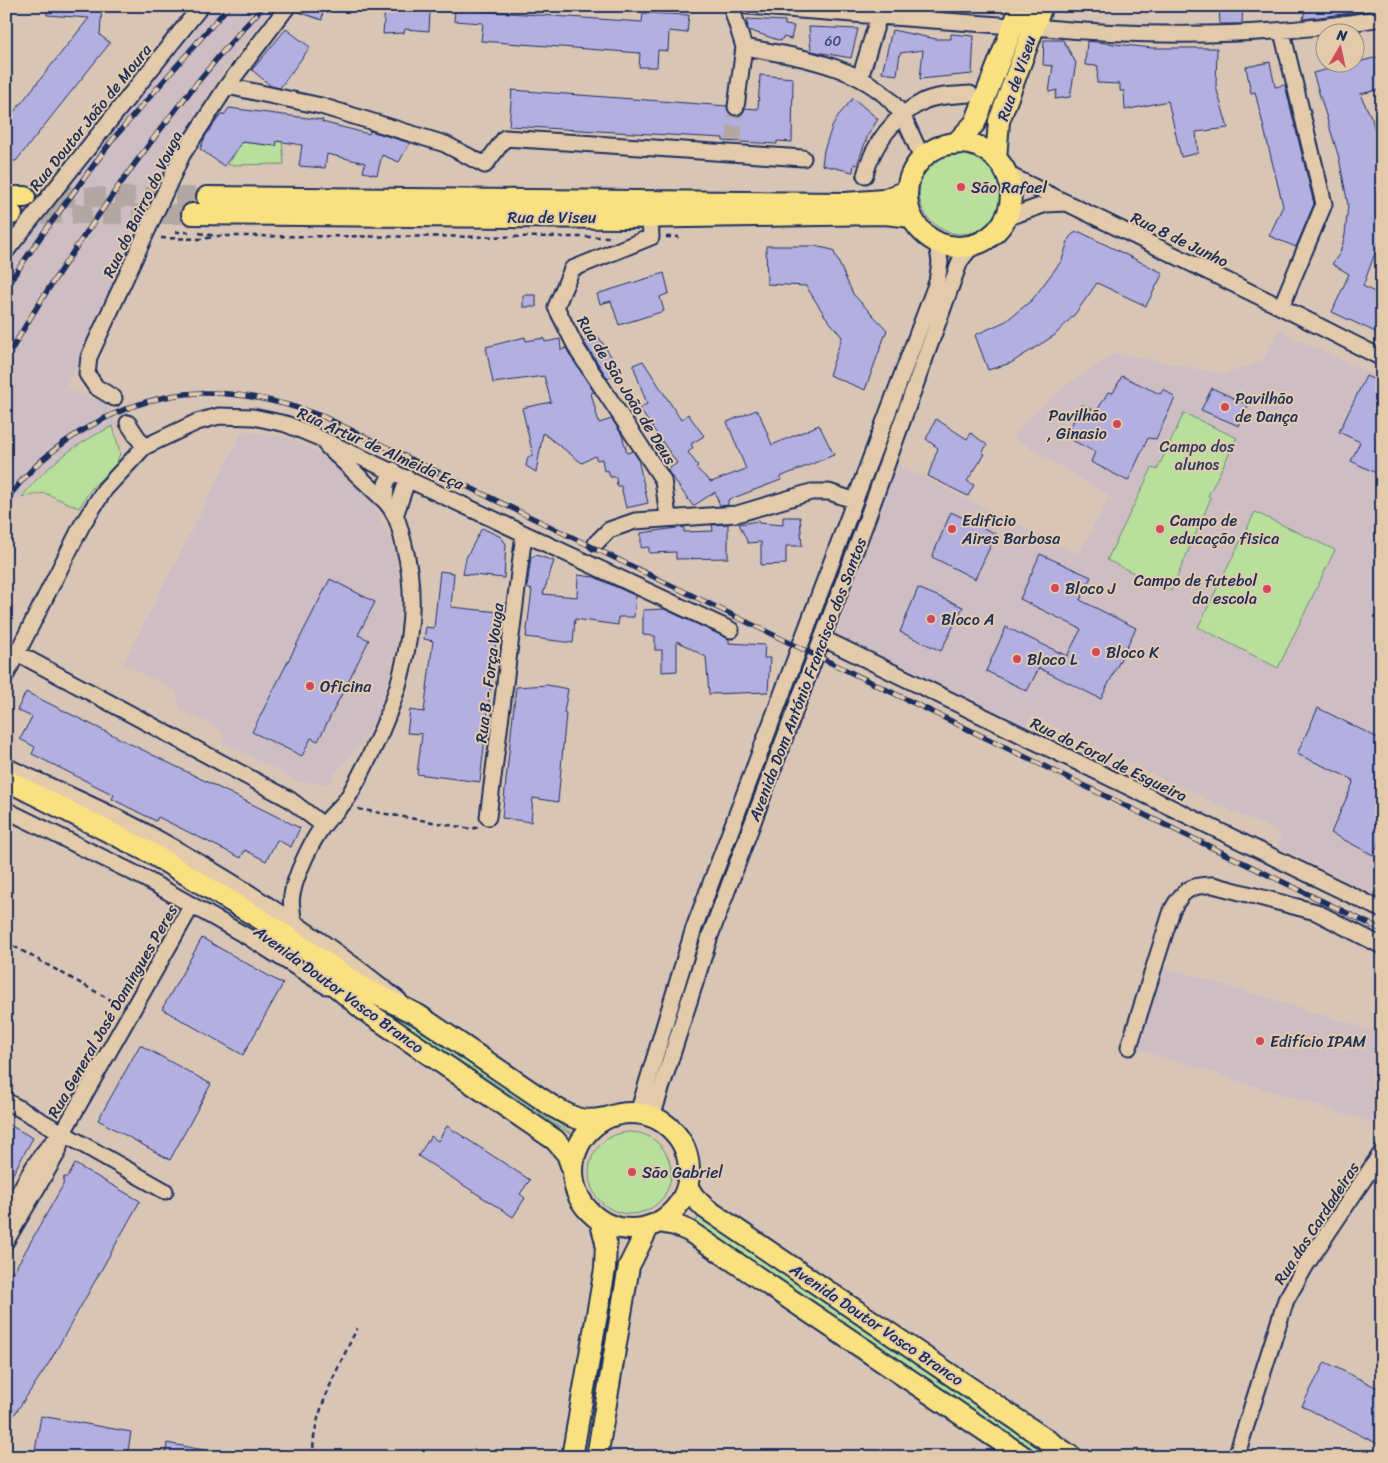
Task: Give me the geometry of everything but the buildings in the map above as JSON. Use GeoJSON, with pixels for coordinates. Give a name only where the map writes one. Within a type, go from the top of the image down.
{"type":"FeatureCollection","features":[{"type":"Feature","properties":{"kind":"main road","name":"Rua de Viseu"},"geometry":{"type":"LineString","coordinates":[[955,144],[975,123],[1020,6]]}},
{"type":"Feature","properties":{"kind":"main road","name":"Rua de Viseu"},"geometry":{"type":"LineString","coordinates":[[972,246],[989,238],[1006,218],[1011,191],[1002,166],[1000,122],[1042,6]]}},
{"type":"Feature","properties":{"kind":"main road","name":"Rua de Viseu"},"geometry":{"type":"LineString","coordinates":[[922,158],[937,148],[955,144],[982,148],[1002,166]]}},
{"type":"Feature","properties":{"kind":"main road"},"geometry":{"type":"LineString","coordinates":[[922,158],[912,173],[907,191],[912,217],[922,232],[937,242],[954,248],[972,246]]}},
{"type":"Feature","properties":{"kind":"main road","name":"Rua de Viseu"},"geometry":{"type":"LineString","coordinates":[[207,197],[846,202],[883,200],[907,191]]}},
{"type":"Feature","properties":{"kind":"main road","name":"Rua de Viseu"},"geometry":{"type":"LineString","coordinates":[[192,214],[650,227],[885,214],[912,217]]}},
{"type":"Feature","properties":{"kind":"main road","name":"Avenida Doutor Vasco Branco"},"geometry":{"type":"LineString","coordinates":[[6,780],[149,852],[268,923],[364,988],[418,1014],[552,1106],[576,1119],[589,1122],[605,1118]]}},
{"type":"Feature","properties":{"kind":"main road","name":"Avenida Doutor Vasco Branco"},"geometry":{"type":"LineString","coordinates":[[6,793],[144,862],[260,931],[330,980],[364,1010],[555,1140],[567,1154],[572,1168]]}},
{"type":"Feature","properties":{"kind":"main road"},"geometry":{"type":"LineString","coordinates":[[621,1114],[645,1115],[675,1133],[683,1145],[689,1165],[687,1186],[681,1201],[671,1213],[654,1224],[623,1229],[600,1220],[588,1210],[579,1198],[572,1168],[575,1152],[582,1138],[592,1127],[605,1118],[621,1114]]}},
{"type":"Feature","properties":{"kind":"main road","name":"Avenida Doutor Vasco Branco"},"geometry":{"type":"LineString","coordinates":[[687,1186],[694,1197],[705,1208],[1072,1457]]}},
{"type":"Feature","properties":{"kind":"main road"},"geometry":{"type":"LineString","coordinates":[[572,1457],[605,1269],[606,1242],[600,1220]]}},
{"type":"Feature","properties":{"kind":"main road"},"geometry":{"type":"LineString","coordinates":[[596,1457],[628,1266],[654,1224]]}},
{"type":"Feature","properties":{"kind":"main road","name":"Avenida Doutor Vasco Branco"},"geometry":{"type":"LineString","coordinates":[[654,1224],[675,1225],[688,1231],[1024,1457]]}},
{"type":"Feature","properties":{"kind":"street","name":"Rua Doutor João de Moura"},"geometry":{"type":"LineString","coordinates":[[9,247],[202,6]]}},
{"type":"Feature","properties":{"kind":"street","name":"Rua do Bairro do Vouga"},"geometry":{"type":"LineString","coordinates":[[114,398],[96,387],[87,374],[89,357],[182,155],[227,86],[288,6]]}},
{"type":"Feature","properties":{"kind":"street"},"geometry":{"type":"LineString","coordinates":[[731,6],[744,47],[736,107]]}},
{"type":"Feature","properties":{"kind":"street"},"geometry":{"type":"LineString","coordinates":[[748,6],[879,16],[941,13],[1012,26]]}},
{"type":"Feature","properties":{"kind":"street"},"geometry":{"type":"LineString","coordinates":[[860,78],[879,16]]}},
{"type":"Feature","properties":{"kind":"street"},"geometry":{"type":"LineString","coordinates":[[1034,27],[1228,35],[1282,32],[1382,18]]}},
{"type":"Feature","properties":{"kind":"street"},"geometry":{"type":"LineString","coordinates":[[1281,306],[1324,204],[1282,32]]}},
{"type":"Feature","properties":{"kind":"street"},"geometry":{"type":"LineString","coordinates":[[744,47],[844,70],[860,78],[888,99],[902,116],[922,158]]}},
{"type":"Feature","properties":{"kind":"street"},"geometry":{"type":"LineString","coordinates":[[227,86],[321,106],[426,138],[445,144],[485,165],[504,138],[733,148],[803,158]]}},
{"type":"Feature","properties":{"kind":"street"},"geometry":{"type":"LineString","coordinates":[[865,175],[871,155],[882,136],[902,116],[924,101],[949,95],[970,94]]}},
{"type":"Feature","properties":{"kind":"street","name":"Rua 8 de Junho"},"geometry":{"type":"LineString","coordinates":[[1002,166],[1065,203],[1281,306],[1382,358]]}},
{"type":"Feature","properties":{"kind":"street"},"geometry":{"type":"LineString","coordinates":[[1006,218],[1046,204],[1065,203]]}},
{"type":"Feature","properties":{"kind":"street","name":"Rua de São João de Deus"},"geometry":{"type":"LineString","coordinates":[[650,227],[572,269],[556,306],[578,351],[663,480],[668,517]]}},
{"type":"Feature","properties":{"kind":"street","name":"Avenida Dom António Francisco dos Santos"},"geometry":{"type":"LineString","coordinates":[[645,1115],[694,928],[853,500],[937,282],[940,262],[937,242]]}},
{"type":"Feature","properties":{"kind":"street","name":"Avenida Dom António Francisco dos Santos"},"geometry":{"type":"LineString","coordinates":[[645,1115],[710,936],[864,530],[960,261],[972,246]]}},
{"type":"Feature","properties":{"kind":"street","name":"Rua Artur de Almeida Eça"},"geometry":{"type":"LineString","coordinates":[[6,676],[82,525],[104,489],[144,447],[197,422],[220,416],[253,417],[286,424],[393,470],[524,534],[731,630]]}},
{"type":"Feature","properties":{"kind":"street"},"geometry":{"type":"LineString","coordinates":[[128,423],[144,447]]}},
{"type":"Feature","properties":{"kind":"street"},"geometry":{"type":"LineString","coordinates":[[293,921],[291,896],[301,869],[323,826],[342,806],[373,750],[398,687],[409,642],[412,603],[410,568],[396,513],[385,500],[314,436]]}},
{"type":"Feature","properties":{"kind":"street"},"geometry":{"type":"LineString","coordinates":[[385,500],[386,484],[393,470]]}},
{"type":"Feature","properties":{"kind":"street"},"geometry":{"type":"LineString","coordinates":[[396,513],[408,478]]}},
{"type":"Feature","properties":{"kind":"street"},"geometry":{"type":"LineString","coordinates":[[596,542],[609,530],[635,521],[668,517],[737,514],[811,492],[829,492],[853,500]]}},
{"type":"Feature","properties":{"kind":"street","name":"Rua B - Força Vouga"},"geometry":{"type":"LineString","coordinates":[[488,817],[524,534]]}},
{"type":"Feature","properties":{"kind":"street","name":"Rua do Foral de Esgueira"},"geometry":{"type":"LineString","coordinates":[[822,638],[1382,910]]}},
{"type":"Feature","properties":{"kind":"street"},"geometry":{"type":"LineString","coordinates":[[17,653],[289,799],[323,826]]}},
{"type":"Feature","properties":{"kind":"street","name":"Avenida Doutor Vasco Branco"},"geometry":{"type":"LineString","coordinates":[[6,766],[151,835],[206,866],[293,921],[418,1014]]}},
{"type":"Feature","properties":{"kind":"street"},"geometry":{"type":"LineString","coordinates":[[6,810],[142,877],[248,937],[364,1010]]}},
{"type":"Feature","properties":{"kind":"street"},"geometry":{"type":"LineString","coordinates":[[1129,1047],[1172,910],[1180,896],[1189,888],[1202,884],[1213,885],[1316,912],[1382,946]]}},
{"type":"Feature","properties":{"kind":"street","name":"Rua General José Domingues Peres"},"geometry":{"type":"LineString","coordinates":[[6,1241],[58,1152],[62,1134],[192,905]]}},
{"type":"Feature","properties":{"kind":"street"},"geometry":{"type":"LineString","coordinates":[[6,1101],[165,1191]]}},
{"type":"Feature","properties":{"kind":"street","name":"Rua General José Domingues Peres"},"geometry":{"type":"LineString","coordinates":[[6,1216],[42,1154],[49,1144],[62,1134]]}},
{"type":"Feature","properties":{"kind":"street","name":"Rua das Cardadeiras"},"geometry":{"type":"LineString","coordinates":[[1236,1457],[1286,1300],[1306,1265],[1382,1152]]}},
{"type":"Feature","properties":{"kind":"path"},"geometry":{"type":"LineString","coordinates":[[650,227],[679,237]]}},
{"type":"Feature","properties":{"kind":"path"},"geometry":{"type":"LineString","coordinates":[[174,232],[216,236],[611,237]]}},
{"type":"Feature","properties":{"kind":"path"},"geometry":{"type":"LineString","coordinates":[[144,237],[200,239],[216,236]]}},
{"type":"Feature","properties":{"kind":"path"},"geometry":{"type":"LineString","coordinates":[[342,806],[472,829],[481,825],[488,817]]}},
{"type":"Feature","properties":{"kind":"path"},"geometry":{"type":"LineString","coordinates":[[6,942],[118,1004]]}},
{"type":"Feature","properties":{"kind":"path"},"geometry":{"type":"LineString","coordinates":[[314,1457],[312,1449],[320,1411],[357,1328]]}},
{"type":"Feature","properties":{"kind":"shaded area"},"geometry":{"type":"Polygon","coordinates":[[[214,6],[276,6],[245,41],[216,82],[176,149],[66,388],[108,404],[117,424],[84,440],[37,476],[6,516],[6,265],[92,154],[214,6]]]}},
{"type":"Feature","properties":{"kind":"shaded area"},"geometry":{"type":"Polygon","coordinates":[[[1278,329],[1382,380],[1382,898],[1277,847],[1282,834],[1100,750],[1032,716],[1025,727],[836,635],[896,464],[1079,554],[1109,496],[1014,438],[1021,426],[1066,385],[1116,353],[1225,374],[1263,360],[1278,329]]]}},
{"type":"Feature","properties":{"kind":"shaded area"},"geometry":{"type":"Polygon","coordinates":[[[243,430],[292,439],[331,460],[367,490],[394,546],[400,583],[398,640],[390,674],[378,715],[360,745],[336,772],[330,784],[300,782],[224,743],[221,730],[180,709],[176,691],[123,664],[243,430]]]}},
{"type":"Feature","properties":{"kind":"shaded area","name":"Edifício IPAM"},"geometry":{"type":"Polygon","coordinates":[[[1162,966],[1382,1033],[1382,1098],[1376,1124],[1137,1049],[1162,966]]]}},
{"type":"Feature","properties":{"kind":"green space"},"geometry":{"type":"Polygon","coordinates":[[[277,140],[282,141],[284,164],[228,165],[242,142],[276,146],[277,140]]]}},
{"type":"Feature","properties":{"kind":"green space"},"geometry":{"type":"Polygon","coordinates":[[[961,150],[984,157],[996,169],[1003,192],[996,215],[984,227],[961,234],[938,227],[926,215],[919,192],[926,169],[938,157],[961,150]]]}},
{"type":"Feature","properties":{"kind":"green space","name":"Campo de educação fisica"},"geometry":{"type":"Polygon","coordinates":[[[1184,413],[1237,438],[1208,496],[1211,498],[1171,591],[1107,560],[1152,468],[1157,470],[1184,413]]]}},
{"type":"Feature","properties":{"kind":"green space"},"geometry":{"type":"Polygon","coordinates":[[[113,426],[120,453],[117,463],[91,489],[79,508],[45,493],[22,497],[41,475],[63,456],[75,447],[113,426]]]}},
{"type":"Feature","properties":{"kind":"green space","name":"Campo de futebol da escola"},"geometry":{"type":"Polygon","coordinates":[[[1255,512],[1335,550],[1278,668],[1198,627],[1255,512]]]}},
{"type":"Feature","properties":{"kind":"green space"},"geometry":{"type":"Polygon","coordinates":[[[248,915],[562,1126],[570,1134],[246,918],[248,915]]]}},
{"type":"Feature","properties":{"kind":"green space"},"geometry":{"type":"Polygon","coordinates":[[[630,1132],[646,1135],[659,1144],[668,1157],[671,1173],[668,1189],[659,1202],[646,1211],[630,1214],[614,1211],[601,1202],[592,1189],[589,1173],[592,1157],[601,1144],[614,1135],[630,1132]]]}},
{"type":"Feature","properties":{"kind":"green space"},"geometry":{"type":"Polygon","coordinates":[[[701,1213],[1061,1457],[1042,1457],[695,1223],[701,1213]]]}},
{"type":"Feature","properties":{"kind":"tunnel"},"geometry":{"type":"LineString","coordinates":[[734,141],[736,107]]}},
{"type":"Feature","properties":{"kind":"tunnel"},"geometry":{"type":"LineString","coordinates":[[25,197],[207,197]]}},
{"type":"Feature","properties":{"kind":"tunnel"},"geometry":{"type":"LineString","coordinates":[[12,214],[192,214]]}},
{"type":"Feature","properties":{"kind":"railway"},"geometry":{"type":"LineString","coordinates":[[6,287],[113,139],[229,6]]}},
{"type":"Feature","properties":{"kind":"railway"},"geometry":{"type":"LineString","coordinates":[[6,360],[59,273],[133,167],[195,85],[264,6]]}},
{"type":"Feature","properties":{"kind":"railway"},"geometry":{"type":"LineString","coordinates":[[6,501],[23,479],[66,441],[118,412],[146,402],[173,396],[217,393],[248,396],[294,407],[324,417],[1382,930]]}},
{"type":"Feature","properties":{"kind":"place","name":"São Rafael"},"geometry":{"type":"Point","coordinates":[961,187]}},
{"type":"Feature","properties":{"kind":"place","name":"Pavilhão de Dança"},"geometry":{"type":"Point","coordinates":[1225,407]}},
{"type":"Feature","properties":{"kind":"place","name":"Pavilhão , Ginasio"},"geometry":{"type":"Point","coordinates":[1117,424]}},
{"type":"Feature","properties":{"kind":"place","name":"Edificio Aires Barbosa"},"geometry":{"type":"Point","coordinates":[952,529]}},
{"type":"Feature","properties":{"kind":"place","name":"Campo de educação fisica"},"geometry":{"type":"Point","coordinates":[1160,529]}},
{"type":"Feature","properties":{"kind":"place","name":"Bloco J"},"geometry":{"type":"Point","coordinates":[1055,588]}},
{"type":"Feature","properties":{"kind":"place","name":"Campo de futebol da escola"},"geometry":{"type":"Point","coordinates":[1267,589]}},
{"type":"Feature","properties":{"kind":"place","name":"Bloco A"},"geometry":{"type":"Point","coordinates":[931,619]}},
{"type":"Feature","properties":{"kind":"place","name":"Bloco K"},"geometry":{"type":"Point","coordinates":[1096,652]}},
{"type":"Feature","properties":{"kind":"place","name":"Bloco L"},"geometry":{"type":"Point","coordinates":[1017,659]}},
{"type":"Feature","properties":{"kind":"place","name":"Oficina"},"geometry":{"type":"Point","coordinates":[310,686]}},
{"type":"Feature","properties":{"kind":"place","name":"Edifício IPAM"},"geometry":{"type":"Point","coordinates":[1260,1041]}},
{"type":"Feature","properties":{"kind":"place","name":"São Gabriel"},"geometry":{"type":"Point","coordinates":[632,1172]}},
{"type":"Feature","properties":{"kind":"park label","name":"Campo dos alunos"},"geometry":{"type":"Point","coordinates":[1197,455]}}]}
